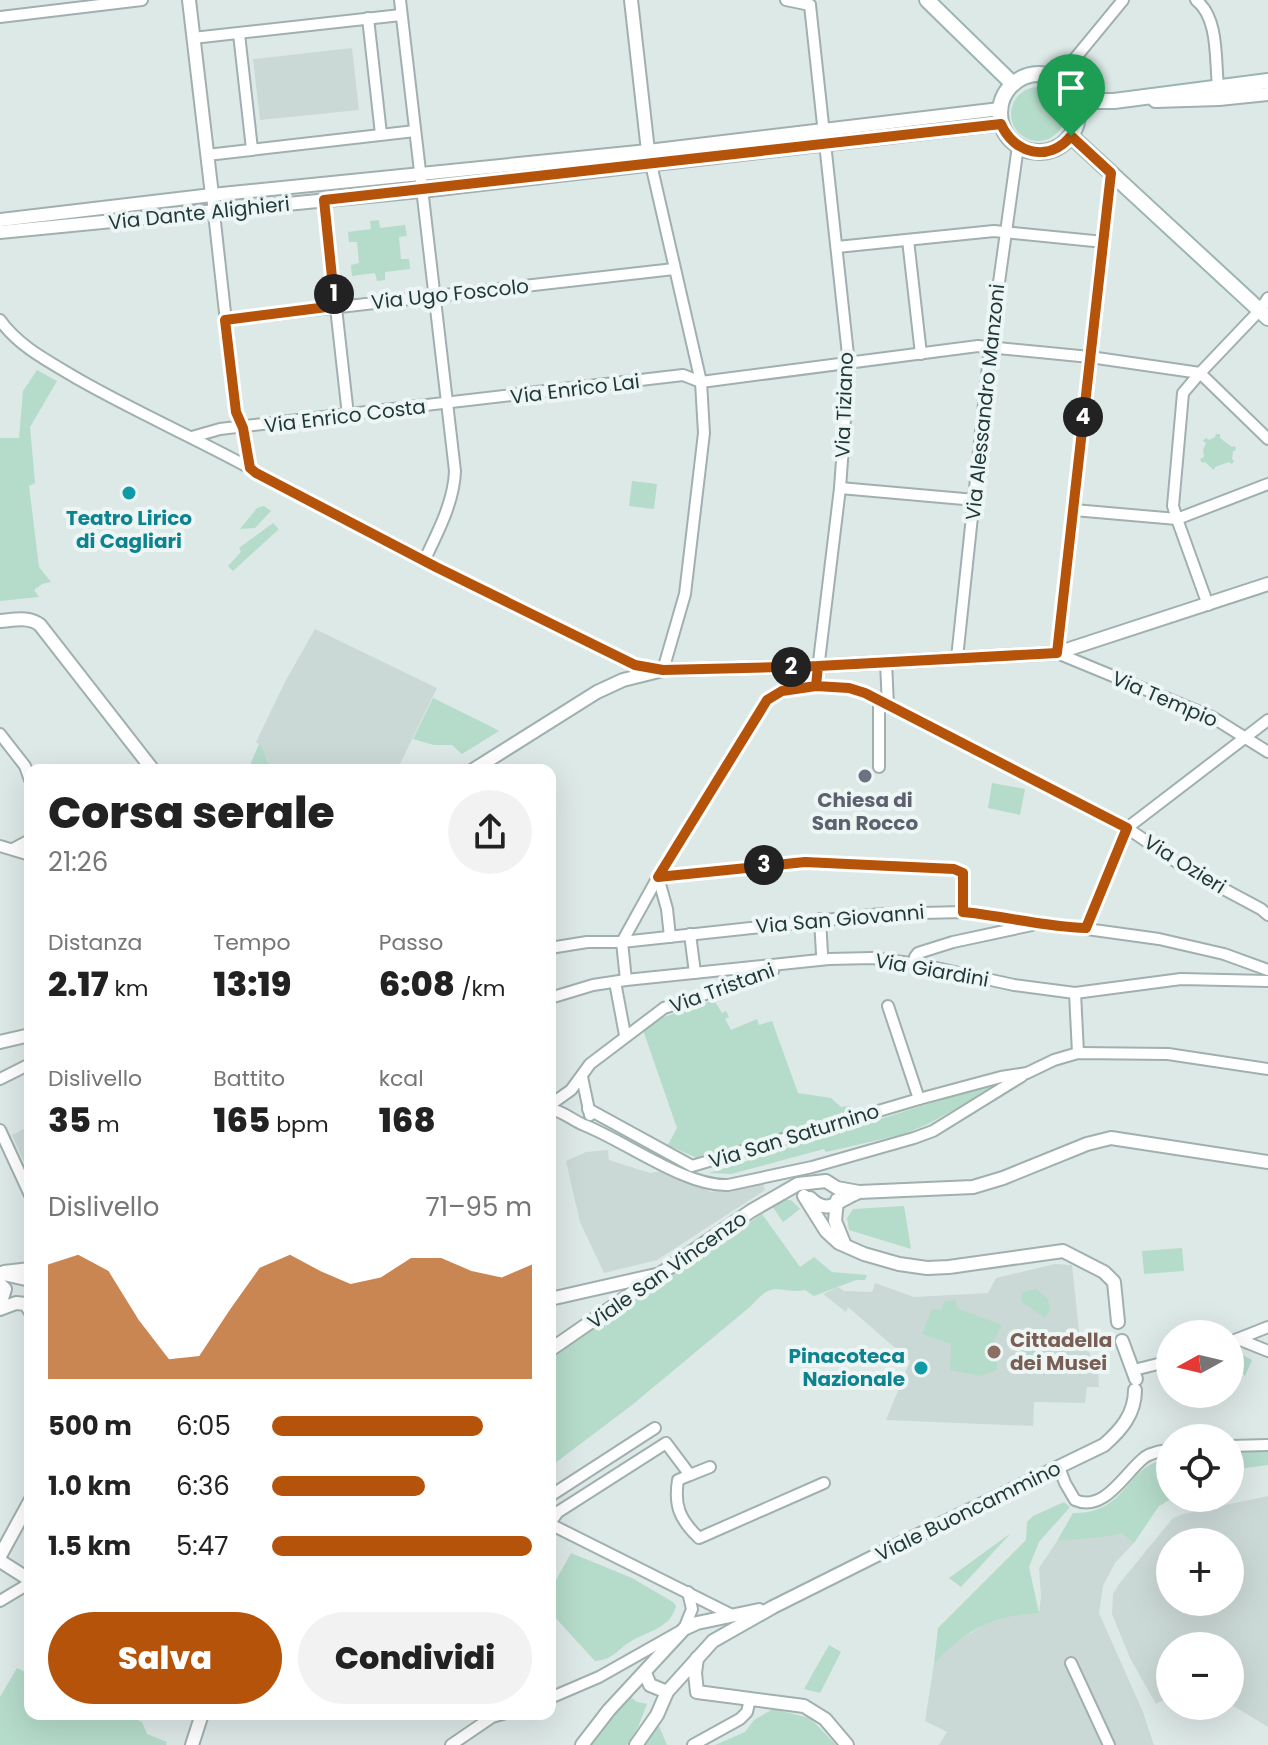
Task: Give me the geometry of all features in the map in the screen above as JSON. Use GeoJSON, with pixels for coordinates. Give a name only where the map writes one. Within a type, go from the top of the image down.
{"type":"FeatureCollection","features":[{"type":"Feature","properties":{"kind":"main road"},"geometry":{"type":"LineString","coordinates":[[930,1],[1013,84]]}},
{"type":"Feature","properties":{"kind":"main road"},"geometry":{"type":"LineString","coordinates":[[1035,74],[1058,79],[1070,89],[1076,101],[1077,123],[1071,136],[1060,147],[1046,152],[1031,152],[1018,146],[1007,136],[1001,117],[1004,97],[1013,84],[1035,74]]}},
{"type":"Feature","properties":{"kind":"main road"},"geometry":{"type":"LineString","coordinates":[[1076,101],[1114,101],[1268,81]]}},
{"type":"Feature","properties":{"kind":"main road"},"geometry":{"type":"LineString","coordinates":[[1071,136],[1265,308]]}},
{"type":"Feature","properties":{"kind":"street"},"geometry":{"type":"LineString","coordinates":[[0,17],[71,4],[142,0]]}},
{"type":"Feature","properties":{"kind":"street"},"geometry":{"type":"LineString","coordinates":[[189,0],[236,412],[243,428],[250,468]]}},
{"type":"Feature","properties":{"kind":"street"},"geometry":{"type":"LineString","coordinates":[[400,0],[455,484],[424,561]]}},
{"type":"Feature","properties":{"kind":"street"},"geometry":{"type":"LineString","coordinates":[[631,0],[649,165],[701,382],[704,433],[685,594],[663,670]]}},
{"type":"Feature","properties":{"kind":"street"},"geometry":{"type":"LineString","coordinates":[[786,0],[812,2],[826,143]]}},
{"type":"Feature","properties":{"kind":"street"},"geometry":{"type":"LineString","coordinates":[[1058,79],[1123,0]]}},
{"type":"Feature","properties":{"kind":"street"},"geometry":{"type":"LineString","coordinates":[[1196,0],[1205,6],[1211,25],[1218,86]]}},
{"type":"Feature","properties":{"kind":"street"},"geometry":{"type":"LineString","coordinates":[[193,38],[401,15]]}},
{"type":"Feature","properties":{"kind":"street"},"geometry":{"type":"LineString","coordinates":[[368,18],[381,134]]}},
{"type":"Feature","properties":{"kind":"street"},"geometry":{"type":"LineString","coordinates":[[239,34],[252,149]]}},
{"type":"Feature","properties":{"kind":"street"},"geometry":{"type":"LineString","coordinates":[[1114,101],[1207,100],[1268,94]]}},
{"type":"Feature","properties":{"kind":"street","name":"Via Dante Alighieri"},"geometry":{"type":"LineString","coordinates":[[0,220],[212,195],[648,151],[824,129],[1001,117]]}},
{"type":"Feature","properties":{"kind":"street","name":"Via Dante Alighieri"},"geometry":{"type":"LineString","coordinates":[[0,232],[649,165],[1001,117]]}},
{"type":"Feature","properties":{"kind":"street"},"geometry":{"type":"LineString","coordinates":[[207,155],[415,131]]}},
{"type":"Feature","properties":{"kind":"street","name":"Via Tiziano"},"geometry":{"type":"LineString","coordinates":[[816,686],[840,488],[849,364],[826,143]]}},
{"type":"Feature","properties":{"kind":"street","name":"Via Alessandro Manzoni"},"geometry":{"type":"LineString","coordinates":[[957,658],[990,347],[1018,146]]}},
{"type":"Feature","properties":{"kind":"street"},"geometry":{"type":"LineString","coordinates":[[1057,653],[1111,173]]}},
{"type":"Feature","properties":{"kind":"street"},"geometry":{"type":"LineString","coordinates":[[324,200],[348,415]]}},
{"type":"Feature","properties":{"kind":"street"},"geometry":{"type":"LineString","coordinates":[[837,247],[981,231],[1104,242]]}},
{"type":"Feature","properties":{"kind":"street"},"geometry":{"type":"LineString","coordinates":[[908,240],[921,354]]}},
{"type":"Feature","properties":{"kind":"street","name":"Via Ugo Foscolo"},"geometry":{"type":"LineString","coordinates":[[225,320],[674,269]]}},
{"type":"Feature","properties":{"kind":"street"},"geometry":{"type":"LineString","coordinates":[[1208,605],[1173,506],[1183,393],[1265,308]]}},
{"type":"Feature","properties":{"kind":"street"},"geometry":{"type":"LineString","coordinates":[[0,320],[21,344],[93,387],[424,561],[635,665],[663,670],[818,666],[1057,653],[1268,584]]}},
{"type":"Feature","properties":{"kind":"street","name":"Via Enrico Lai"},"geometry":{"type":"LineString","coordinates":[[448,404],[683,375],[701,382],[978,346],[1090,357],[1200,373]]}},
{"type":"Feature","properties":{"kind":"street"},"geometry":{"type":"LineString","coordinates":[[1200,373],[1268,439]]}},
{"type":"Feature","properties":{"kind":"street","name":"Via Enrico Costa"},"geometry":{"type":"LineString","coordinates":[[192,437],[220,429],[448,404]]}},
{"type":"Feature","properties":{"kind":"street"},"geometry":{"type":"LineString","coordinates":[[1074,510],[1177,519],[1268,484]]}},
{"type":"Feature","properties":{"kind":"street"},"geometry":{"type":"LineString","coordinates":[[840,488],[975,500]]}},
{"type":"Feature","properties":{"kind":"street"},"geometry":{"type":"LineString","coordinates":[[0,621],[34,620],[49,633],[148,764]]}},
{"type":"Feature","properties":{"kind":"street","name":"Via Tempio"},"geometry":{"type":"LineString","coordinates":[[1057,653],[1212,717],[1268,752]]}},
{"type":"Feature","properties":{"kind":"street"},"geometry":{"type":"LineString","coordinates":[[879,767],[886,662]]}},
{"type":"Feature","properties":{"kind":"street"},"geometry":{"type":"LineString","coordinates":[[483,764],[597,692],[623,680],[663,670]]}},
{"type":"Feature","properties":{"kind":"street","name":"Via Ozieri"},"geometry":{"type":"LineString","coordinates":[[658,877],[767,700],[782,691],[816,686],[849,688],[1127,828],[1190,871],[1268,915]]}},
{"type":"Feature","properties":{"kind":"street"},"geometry":{"type":"LineString","coordinates":[[1086,928],[1127,828],[1268,720]]}},
{"type":"Feature","properties":{"kind":"street"},"geometry":{"type":"LineString","coordinates":[[0,734],[24,765]]}},
{"type":"Feature","properties":{"kind":"street"},"geometry":{"type":"LineString","coordinates":[[13,849],[24,843]]}},
{"type":"Feature","properties":{"kind":"street"},"geometry":{"type":"LineString","coordinates":[[0,846],[24,853]]}},
{"type":"Feature","properties":{"kind":"street"},"geometry":{"type":"LineString","coordinates":[[658,877],[805,862],[954,869],[963,873],[963,912]]}},
{"type":"Feature","properties":{"kind":"street"},"geometry":{"type":"LineString","coordinates":[[658,877],[667,909],[670,937]]}},
{"type":"Feature","properties":{"kind":"street"},"geometry":{"type":"LineString","coordinates":[[625,1035],[622,942],[658,877]]}},
{"type":"Feature","properties":{"kind":"street","name":"Via San Giovanni"},"geometry":{"type":"LineString","coordinates":[[556,947],[820,919],[915,911],[963,912],[1172,942],[1224,954],[1268,970]]}},
{"type":"Feature","properties":{"kind":"street"},"geometry":{"type":"LineString","coordinates":[[820,919],[822,954]]}},
{"type":"Feature","properties":{"kind":"street"},"geometry":{"type":"LineString","coordinates":[[918,964],[915,957],[918,953],[953,942],[1038,924]]}},
{"type":"Feature","properties":{"kind":"street"},"geometry":{"type":"LineString","coordinates":[[690,934],[695,973]]}},
{"type":"Feature","properties":{"kind":"street","name":"Via Giardini"},"geometry":{"type":"LineString","coordinates":[[556,996],[621,981],[829,959],[872,958],[918,964],[1014,985],[1075,993],[1181,979],[1268,981]]}},
{"type":"Feature","properties":{"kind":"street","name":"Via Tristani"},"geometry":{"type":"LineString","coordinates":[[556,1102],[571,1090],[590,1064],[664,1008],[787,965]]}},
{"type":"Feature","properties":{"kind":"street"},"geometry":{"type":"LineString","coordinates":[[1075,993],[1078,1053]]}},
{"type":"Feature","properties":{"kind":"street"},"geometry":{"type":"LineString","coordinates":[[888,1006],[919,1099]]}},
{"type":"Feature","properties":{"kind":"street"},"geometry":{"type":"LineString","coordinates":[[0,1042],[24,1036]]}},
{"type":"Feature","properties":{"kind":"street","name":"Via San Saturnino"},"geometry":{"type":"LineString","coordinates":[[556,1110],[690,1178],[714,1186],[812,1167],[914,1138],[933,1131],[1027,1073],[1078,1053],[1168,1054],[1268,1069]]}},
{"type":"Feature","properties":{"kind":"street"},"geometry":{"type":"LineString","coordinates":[[0,1079],[24,1067]]}},
{"type":"Feature","properties":{"kind":"street","name":"Via San Saturnino"},"geometry":{"type":"LineString","coordinates":[[588,1109],[692,1166],[919,1099],[1027,1073]]}},
{"type":"Feature","properties":{"kind":"street"},"geometry":{"type":"LineString","coordinates":[[582,1077],[595,1128]]}},
{"type":"Feature","properties":{"kind":"street"},"geometry":{"type":"LineString","coordinates":[[0,1130],[24,1173]]}},
{"type":"Feature","properties":{"kind":"street"},"geometry":{"type":"LineString","coordinates":[[784,1191],[822,1207],[853,1194],[982,1185],[1087,1144],[1111,1138],[1268,1162]]}},
{"type":"Feature","properties":{"kind":"street","name":"Via San Saturnino"},"geometry":{"type":"LineString","coordinates":[[812,1167],[820,1182]]}},
{"type":"Feature","properties":{"kind":"street"},"geometry":{"type":"LineString","coordinates":[[853,1194],[831,1182],[820,1182],[812,1190],[810,1202],[826,1231],[846,1246],[899,1264],[927,1268],[1063,1251],[1104,1272],[1114,1282],[1118,1322]]}},
{"type":"Feature","properties":{"kind":"street","name":"Viale San Vincenzo"},"geometry":{"type":"LineString","coordinates":[[556,1346],[751,1211],[798,1184],[820,1182]]}},
{"type":"Feature","properties":{"kind":"street"},"geometry":{"type":"LineString","coordinates":[[837,1188],[837,1229],[846,1246]]}},
{"type":"Feature","properties":{"kind":"street"},"geometry":{"type":"LineString","coordinates":[[837,1229],[853,1194]]}},
{"type":"Feature","properties":{"kind":"street"},"geometry":{"type":"LineString","coordinates":[[0,1272],[24,1269]]}},
{"type":"Feature","properties":{"kind":"street"},"geometry":{"type":"LineString","coordinates":[[0,1272],[24,1278]]}},
{"type":"Feature","properties":{"kind":"street"},"geometry":{"type":"LineString","coordinates":[[556,1298],[663,1274]]}},
{"type":"Feature","properties":{"kind":"street"},"geometry":{"type":"LineString","coordinates":[[0,1284],[5,1289],[0,1307],[16,1303],[24,1306]]}},
{"type":"Feature","properties":{"kind":"street"},"geometry":{"type":"LineString","coordinates":[[610,1285],[614,1306]]}},
{"type":"Feature","properties":{"kind":"street"},"geometry":{"type":"LineString","coordinates":[[1244,1336],[1268,1327]]}},
{"type":"Feature","properties":{"kind":"street"},"geometry":{"type":"LineString","coordinates":[[1122,1341],[1135,1380],[1156,1369]]}},
{"type":"Feature","properties":{"kind":"street"},"geometry":{"type":"LineString","coordinates":[[1244,1343],[1268,1351]]}},
{"type":"Feature","properties":{"kind":"street","name":"Viale Buoncammino"},"geometry":{"type":"LineString","coordinates":[[636,1745],[657,1715],[667,1692],[713,1641],[773,1607],[1104,1445],[1124,1426],[1135,1402],[1135,1380]]}},
{"type":"Feature","properties":{"kind":"street"},"geometry":{"type":"LineString","coordinates":[[556,1492],[655,1428]]}},
{"type":"Feature","properties":{"kind":"street"},"geometry":{"type":"LineString","coordinates":[[556,1515],[666,1443],[690,1475]]}},
{"type":"Feature","properties":{"kind":"street"},"geometry":{"type":"LineString","coordinates":[[1244,1446],[1268,1445]]}},
{"type":"Feature","properties":{"kind":"street"},"geometry":{"type":"LineString","coordinates":[[1059,1467],[1075,1500],[1090,1502],[1098,1500],[1116,1486],[1147,1456],[1156,1454]]}},
{"type":"Feature","properties":{"kind":"street"},"geometry":{"type":"LineString","coordinates":[[710,1467],[678,1480],[675,1503],[699,1538],[824,1483]]}},
{"type":"Feature","properties":{"kind":"street"},"geometry":{"type":"LineString","coordinates":[[24,1513],[0,1559],[24,1577]]}},
{"type":"Feature","properties":{"kind":"street"},"geometry":{"type":"LineString","coordinates":[[556,1526],[734,1616]]}},
{"type":"Feature","properties":{"kind":"street"},"geometry":{"type":"LineString","coordinates":[[0,1601],[24,1586]]}},
{"type":"Feature","properties":{"kind":"street"},"geometry":{"type":"LineString","coordinates":[[582,1745],[609,1710],[684,1629],[692,1609],[688,1592]]}},
{"type":"Feature","properties":{"kind":"street"},"geometry":{"type":"LineString","coordinates":[[710,1604],[718,1629],[713,1641]]}},
{"type":"Feature","properties":{"kind":"street","name":"Viale Buoncammino"},"geometry":{"type":"LineString","coordinates":[[684,1629],[697,1623],[773,1607]]}},
{"type":"Feature","properties":{"kind":"street"},"geometry":{"type":"LineString","coordinates":[[556,1695],[599,1677],[684,1629]]}},
{"type":"Feature","properties":{"kind":"street"},"geometry":{"type":"LineString","coordinates":[[637,1656],[650,1685],[667,1692]]}},
{"type":"Feature","properties":{"kind":"street"},"geometry":{"type":"LineString","coordinates":[[697,1657],[697,1692],[804,1706],[825,1719],[847,1745]]}},
{"type":"Feature","properties":{"kind":"street"},"geometry":{"type":"LineString","coordinates":[[1071,1663],[1109,1745]]}},
{"type":"Feature","properties":{"kind":"street"},"geometry":{"type":"LineString","coordinates":[[693,1745],[740,1719],[747,1712],[750,1699]]}},
{"type":"Feature","properties":{"kind":"street"},"geometry":{"type":"LineString","coordinates":[[192,1745],[200,1720]]}},
{"type":"Feature","properties":{"kind":"street"},"geometry":{"type":"LineString","coordinates":[[451,1745],[488,1720]]}},
{"type":"Feature","properties":{"kind":"shaded area"},"geometry":{"type":"Polygon","coordinates":[[[352,48],[359,110],[260,120],[253,59],[352,48]]]}},
{"type":"Feature","properties":{"kind":"shaded area"},"geometry":{"type":"Polygon","coordinates":[[[315,629],[437,688],[400,764],[270,764],[262,746],[256,742],[315,629]]]}},
{"type":"Feature","properties":{"kind":"shaded area"},"geometry":{"type":"Polygon","coordinates":[[[24,1129],[24,1162],[12,1135],[24,1129]]]}},
{"type":"Feature","properties":{"kind":"shaded area"},"geometry":{"type":"Polygon","coordinates":[[[608,1150],[609,1160],[650,1173],[661,1171],[711,1192],[763,1183],[765,1190],[657,1260],[604,1273],[580,1222],[566,1161],[586,1152],[608,1150]]]}},
{"type":"Feature","properties":{"kind":"shaded area","name":"Cittadella dei Musei"},"geometry":{"type":"Polygon","coordinates":[[[1055,1264],[1072,1265],[1079,1331],[1095,1365],[1098,1365],[1099,1387],[1087,1387],[1085,1403],[1034,1402],[1033,1426],[886,1420],[910,1361],[848,1307],[846,1312],[823,1294],[838,1287],[844,1291],[872,1292],[875,1283],[914,1297],[988,1293],[996,1278],[1055,1264]]]}},
{"type":"Feature","properties":{"kind":"shaded area"},"geometry":{"type":"Polygon","coordinates":[[[1268,1496],[1268,1727],[1244,1712],[1244,1632],[1156,1632],[1156,1704],[1130,1658],[1112,1614],[1113,1594],[1156,1539],[1156,1616],[1244,1616],[1244,1528],[1165,1528],[1173,1518],[1192,1512],[1244,1512],[1244,1501],[1268,1496]]]}},
{"type":"Feature","properties":{"kind":"shaded area"},"geometry":{"type":"Polygon","coordinates":[[[1117,1530],[1134,1543],[1115,1563],[1103,1586],[1099,1613],[1143,1712],[1154,1745],[939,1745],[947,1732],[925,1721],[934,1664],[952,1644],[986,1624],[1019,1613],[1039,1613],[1039,1568],[1057,1541],[1117,1530]]]}},
{"type":"Feature","properties":{"kind":"green space"},"geometry":{"type":"Polygon","coordinates":[[[1038,87],[1057,95],[1065,114],[1057,133],[1038,141],[1019,133],[1011,114],[1019,95],[1038,87]]]}},
{"type":"Feature","properties":{"kind":"green space"},"geometry":{"type":"Polygon","coordinates":[[[379,220],[380,228],[405,225],[407,236],[399,237],[401,259],[409,259],[410,269],[385,272],[385,280],[377,281],[375,273],[352,276],[351,265],[359,263],[357,242],[349,242],[348,232],[371,229],[370,221],[379,220]]]}},
{"type":"Feature","properties":{"kind":"green space"},"geometry":{"type":"Polygon","coordinates":[[[37,370],[57,381],[30,427],[35,483],[29,486],[39,567],[51,582],[34,590],[39,597],[0,601],[0,438],[19,438],[23,391],[37,370]]]}},
{"type":"Feature","properties":{"kind":"green space"},"geometry":{"type":"Polygon","coordinates":[[[1220,434],[1220,438],[1232,447],[1235,446],[1236,450],[1233,451],[1232,464],[1229,462],[1214,470],[1200,459],[1204,457],[1206,443],[1203,441],[1220,434]]]}},
{"type":"Feature","properties":{"kind":"green space"},"geometry":{"type":"Polygon","coordinates":[[[632,481],[657,484],[654,509],[629,506],[632,481]]]}},
{"type":"Feature","properties":{"kind":"green space"},"geometry":{"type":"Polygon","coordinates":[[[264,506],[271,511],[255,528],[240,529],[257,508],[264,506]]]}},
{"type":"Feature","properties":{"kind":"green space"},"geometry":{"type":"Polygon","coordinates":[[[273,523],[279,529],[233,571],[228,566],[241,552],[239,548],[273,523]]]}},
{"type":"Feature","properties":{"kind":"green space"},"geometry":{"type":"Polygon","coordinates":[[[433,698],[499,731],[462,754],[452,745],[434,745],[413,739],[433,698]]]}},
{"type":"Feature","properties":{"kind":"green space"},"geometry":{"type":"Polygon","coordinates":[[[259,744],[270,764],[251,764],[259,744]]]}},
{"type":"Feature","properties":{"kind":"green space"},"geometry":{"type":"Polygon","coordinates":[[[992,783],[1025,789],[1020,815],[988,808],[992,783]]]}},
{"type":"Feature","properties":{"kind":"green space"},"geometry":{"type":"Polygon","coordinates":[[[714,1000],[722,1013],[726,1011],[729,1017],[725,1019],[731,1030],[757,1019],[759,1025],[772,1021],[798,1093],[831,1098],[841,1107],[851,1106],[854,1112],[697,1158],[668,1145],[677,1128],[643,1030],[664,1017],[714,1000]]]}},
{"type":"Feature","properties":{"kind":"green space"},"geometry":{"type":"Polygon","coordinates":[[[995,1087],[904,1134],[826,1152],[824,1149],[731,1174],[709,1173],[949,1095],[995,1087]]]}},
{"type":"Feature","properties":{"kind":"green space"},"geometry":{"type":"Polygon","coordinates":[[[791,1200],[800,1209],[783,1222],[772,1206],[791,1200]]]}},
{"type":"Feature","properties":{"kind":"green space"},"geometry":{"type":"Polygon","coordinates":[[[904,1206],[911,1249],[849,1230],[847,1218],[853,1209],[904,1206]]]}},
{"type":"Feature","properties":{"kind":"green space"},"geometry":{"type":"Polygon","coordinates":[[[762,1214],[800,1267],[814,1257],[832,1272],[867,1275],[865,1280],[856,1280],[814,1296],[805,1290],[777,1289],[766,1292],[632,1405],[556,1462],[556,1353],[762,1214]]]}},
{"type":"Feature","properties":{"kind":"green space"},"geometry":{"type":"Polygon","coordinates":[[[1182,1248],[1184,1271],[1144,1274],[1142,1251],[1182,1248]]]}},
{"type":"Feature","properties":{"kind":"green space"},"geometry":{"type":"Polygon","coordinates":[[[1036,1289],[1048,1299],[1050,1311],[1045,1318],[1022,1302],[1021,1293],[1036,1289]]]}},
{"type":"Feature","properties":{"kind":"green space"},"geometry":{"type":"Polygon","coordinates":[[[955,1300],[957,1308],[1002,1325],[989,1350],[997,1358],[997,1370],[980,1376],[950,1370],[951,1344],[922,1334],[932,1309],[941,1310],[944,1302],[955,1300]]]}},
{"type":"Feature","properties":{"kind":"green space"},"geometry":{"type":"Polygon","coordinates":[[[1027,1337],[1055,1354],[1055,1362],[1045,1372],[1018,1371],[1017,1352],[1027,1337]]]}},
{"type":"Feature","properties":{"kind":"green space"},"geometry":{"type":"Polygon","coordinates":[[[1244,1356],[1252,1360],[1244,1375],[1244,1356]]]}},
{"type":"Feature","properties":{"kind":"green space"},"geometry":{"type":"Polygon","coordinates":[[[1268,1450],[1268,1465],[1244,1468],[1244,1452],[1268,1450]]]}},
{"type":"Feature","properties":{"kind":"green space"},"geometry":{"type":"Polygon","coordinates":[[[1155,1463],[1156,1510],[1134,1543],[1121,1533],[1057,1541],[1073,1513],[1106,1506],[1143,1469],[1155,1463]]]}},
{"type":"Feature","properties":{"kind":"green space"},"geometry":{"type":"Polygon","coordinates":[[[1064,1502],[1070,1507],[1039,1542],[1029,1567],[1039,1613],[1008,1617],[980,1627],[956,1643],[934,1664],[938,1628],[1026,1540],[1027,1522],[1033,1516],[1064,1502]]]}},
{"type":"Feature","properties":{"kind":"green space"},"geometry":{"type":"Polygon","coordinates":[[[1011,1533],[961,1587],[949,1578],[1011,1533]]]}},
{"type":"Feature","properties":{"kind":"green space"},"geometry":{"type":"Polygon","coordinates":[[[571,1553],[632,1578],[676,1606],[670,1619],[659,1628],[633,1640],[612,1656],[595,1661],[556,1619],[556,1580],[571,1553]]]}},
{"type":"Feature","properties":{"kind":"green space"},"geometry":{"type":"Polygon","coordinates":[[[829,1645],[841,1652],[820,1693],[804,1689],[829,1645]]]}},
{"type":"Feature","properties":{"kind":"green space"},"geometry":{"type":"Polygon","coordinates":[[[17,1668],[24,1671],[24,1720],[138,1720],[142,1722],[147,1734],[167,1742],[166,1745],[0,1745],[0,1697],[17,1668]]]}},
{"type":"Feature","properties":{"kind":"green space"},"geometry":{"type":"Polygon","coordinates":[[[629,1696],[647,1704],[627,1745],[587,1745],[608,1717],[629,1696]]]}},
{"type":"Feature","properties":{"kind":"green space"},"geometry":{"type":"Polygon","coordinates":[[[773,1709],[810,1718],[836,1745],[715,1745],[745,1732],[754,1720],[773,1709]]]}},
{"type":"Feature","properties":{"kind":"green space"},"geometry":{"type":"Polygon","coordinates":[[[659,1726],[667,1745],[644,1745],[652,1732],[659,1726]]]}},
{"type":"Feature","properties":{"kind":"place","name":"Teatro Lirico di Cagliari"},"geometry":{"type":"Point","coordinates":[129,493]}},
{"type":"Feature","properties":{"kind":"place","name":"Chiesa di San Rocco"},"geometry":{"type":"Point","coordinates":[865,776]}},
{"type":"Feature","properties":{"kind":"place","name":"Cittadella dei Musei"},"geometry":{"type":"Point","coordinates":[994,1352]}},
{"type":"Feature","properties":{"kind":"place","name":"Pinacoteca Nazionale"},"geometry":{"type":"Point","coordinates":[921,1368]}},
{"type":"Feature","properties":{"kind":"route"},"geometry":{"type":"LineString","coordinates":[[1071,136],[1053,150],[1031,152],[1014,143],[1001,124],[324,200],[335,306],[225,320],[236,412],[243,428],[250,468],[436,567],[635,665],[663,670],[818,666],[816,686],[849,688],[865,693],[1127,828],[1086,928],[963,912],[963,873],[954,869],[805,862],[658,877],[767,700],[782,691],[816,686],[817,677],[818,666],[1057,653],[1111,173],[1071,136]]}}]}
